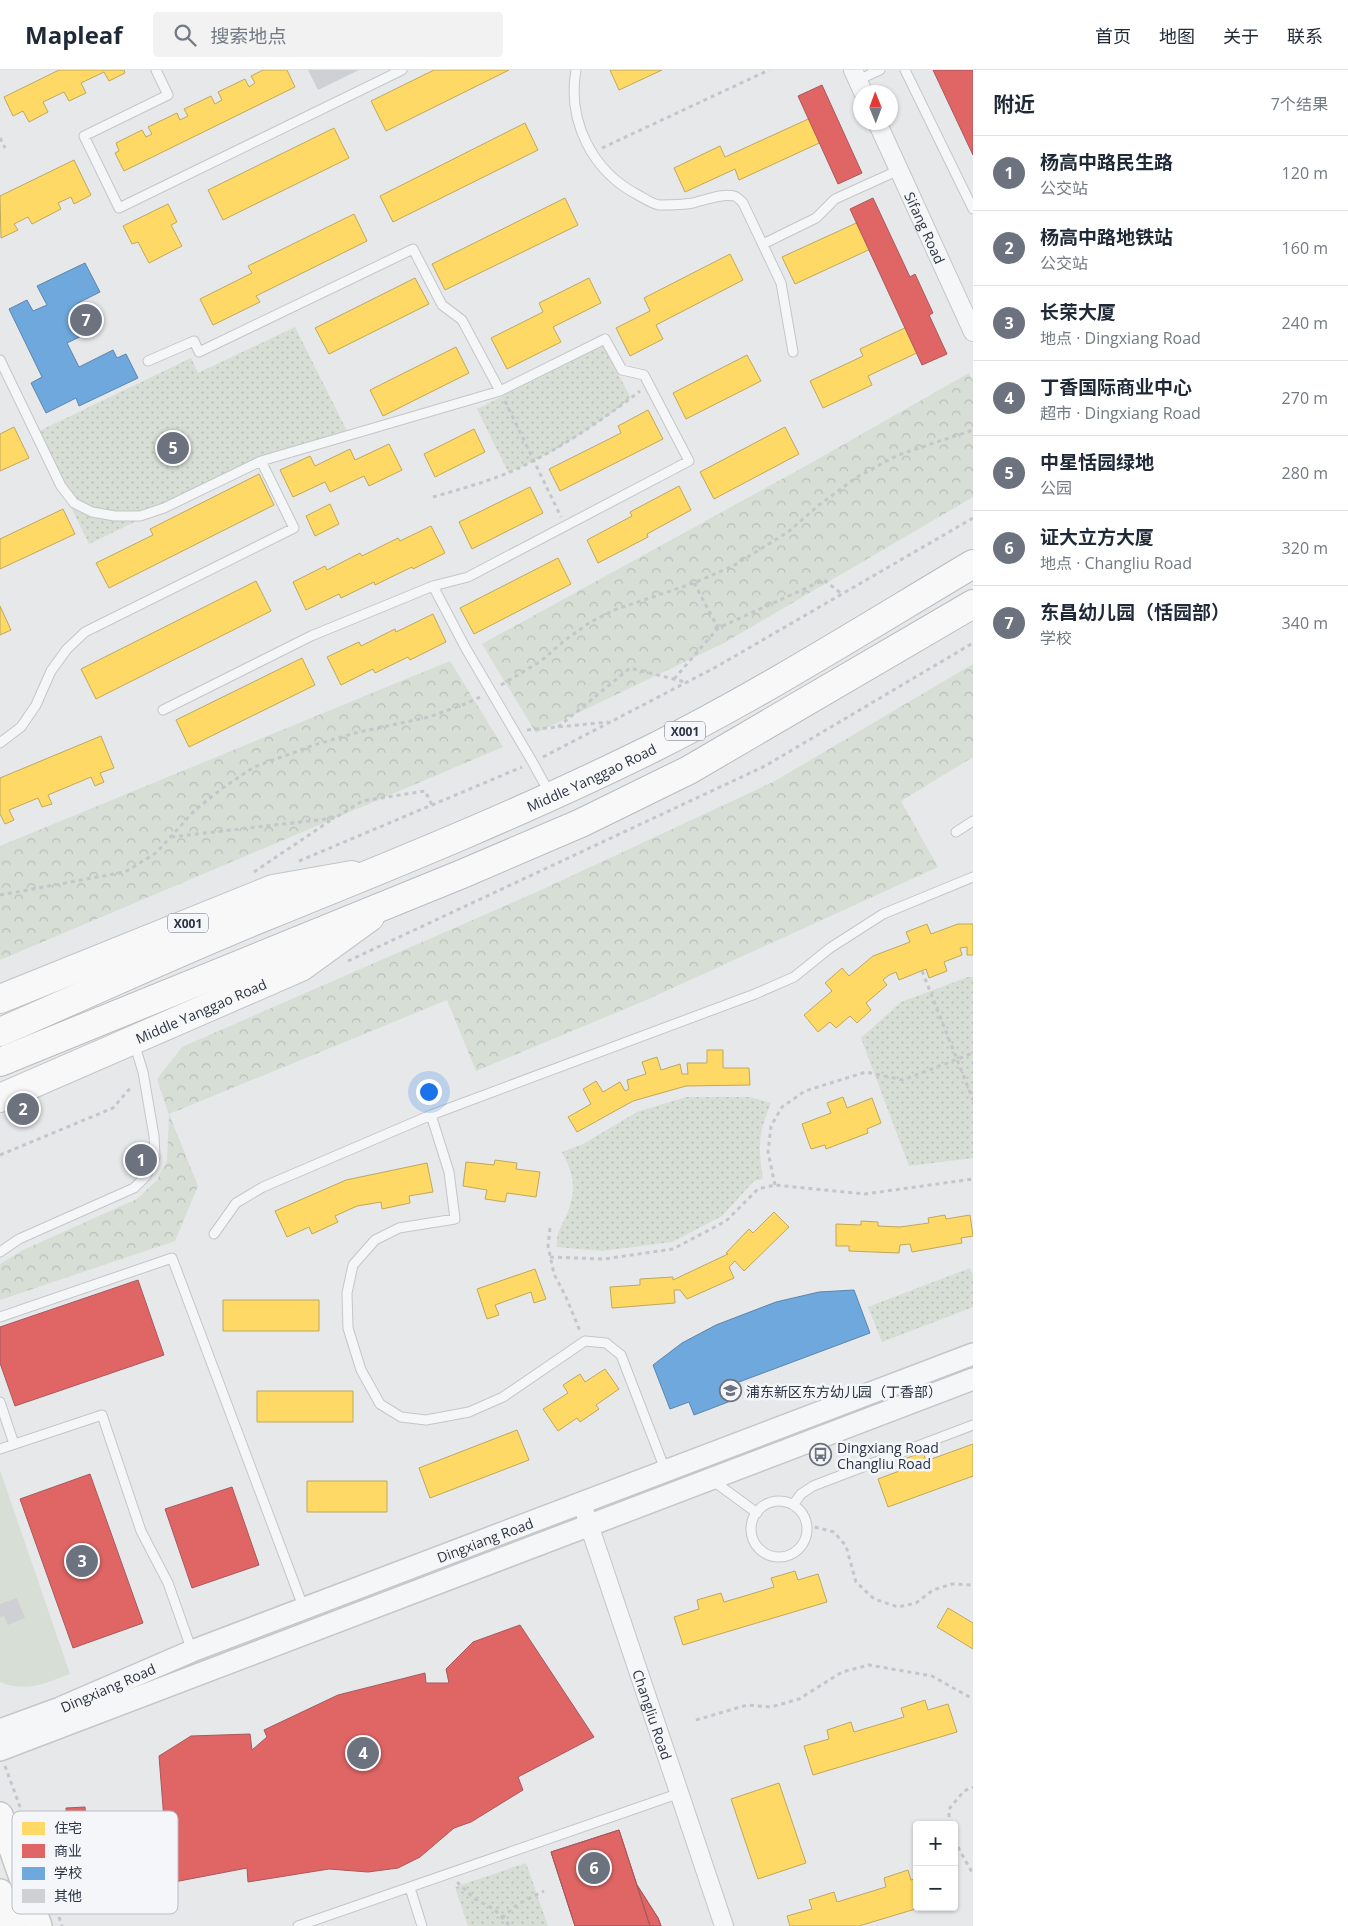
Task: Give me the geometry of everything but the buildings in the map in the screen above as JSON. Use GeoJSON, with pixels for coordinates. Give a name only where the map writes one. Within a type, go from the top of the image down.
{"type":"FeatureCollection","features":[{"type":"Feature","properties":{"kind":"main road","name":"Middle Yanggao Road"},"geometry":{"type":"LineString","coordinates":[[0,1032],[243,926],[383,870],[551,797],[654,747],[738,703],[973,564]]}},
{"type":"Feature","properties":{"kind":"main road","name":"Middle Yanggao Road"},"geometry":{"type":"LineString","coordinates":[[0,1062],[256,956],[462,874],[581,823],[689,770],[973,604]]}},
{"type":"Feature","properties":{"kind":"main road","name":"Middle Yanggao Road"},"geometry":{"type":"LineString","coordinates":[[0,999],[273,889],[383,870]]}},
{"type":"Feature","properties":{"kind":"main road","name":"Middle Yanggao Road"},"geometry":{"type":"LineString","coordinates":[[0,1098],[300,967],[389,903]]}},
{"type":"Feature","properties":{"kind":"main road"},"geometry":{"type":"LineString","coordinates":[[0,1815],[12,1849]]}},
{"type":"Feature","properties":{"kind":"main road"},"geometry":{"type":"LineString","coordinates":[[0,1892],[13,1926]]}},
{"type":"Feature","properties":{"kind":"main road"},"geometry":{"type":"LineString","coordinates":[[35,1914],[39,1926]]}},
{"type":"Feature","properties":{"kind":"street","name":"Sifang Road"},"geometry":{"type":"LineString","coordinates":[[881,130],[973,332]]}},
{"type":"Feature","properties":{"kind":"street","name":"Dingxiang Road"},"geometry":{"type":"LineString","coordinates":[[0,1730],[60,1708],[192,1651],[973,1354]]}},
{"type":"Feature","properties":{"kind":"street","name":"Dingxiang Road"},"geometry":{"type":"LineString","coordinates":[[0,1750],[973,1378]]}},
{"type":"Feature","properties":{"kind":"street","name":"Changliu Road"},"geometry":{"type":"LineString","coordinates":[[582,1504],[724,1926]]}},
{"type":"Feature","properties":{"kind":"lane"},"geometry":{"type":"LineString","coordinates":[[156,70],[168,95],[84,136],[119,208],[402,70]]}},
{"type":"Feature","properties":{"kind":"lane"},"geometry":{"type":"LineString","coordinates":[[576,70],[574,81],[576,113],[584,142],[602,167],[626,189],[656,205],[690,203],[728,196],[737,197],[743,203],[781,283],[793,352]]}},
{"type":"Feature","properties":{"kind":"lane"},"geometry":{"type":"LineString","coordinates":[[858,81],[880,70]]}},
{"type":"Feature","properties":{"kind":"lane"},"geometry":{"type":"LineString","coordinates":[[905,70],[973,209]]}},
{"type":"Feature","properties":{"kind":"lane"},"geometry":{"type":"LineString","coordinates":[[763,244],[816,218],[834,199],[899,170]]}},
{"type":"Feature","properties":{"kind":"lane"},"geometry":{"type":"LineString","coordinates":[[148,361],[194,341],[200,352],[413,249],[442,305],[462,320],[500,391]]}},
{"type":"Feature","properties":{"kind":"lane"},"geometry":{"type":"LineString","coordinates":[[0,360],[4,378],[61,486],[74,503],[92,512],[115,516],[140,516],[164,508],[261,461],[500,391],[605,339],[622,370],[644,375],[689,461],[468,577],[433,586],[311,636],[163,710]]}},
{"type":"Feature","properties":{"kind":"lane"},"geometry":{"type":"LineString","coordinates":[[0,743],[21,727],[36,705],[51,671],[67,649],[85,632],[294,528],[261,461]]}},
{"type":"Feature","properties":{"kind":"lane"},"geometry":{"type":"LineString","coordinates":[[433,586],[490,692],[533,762],[551,797]]}},
{"type":"Feature","properties":{"kind":"lane"},"geometry":{"type":"LineString","coordinates":[[956,832],[973,821]]}},
{"type":"Feature","properties":{"kind":"lane"},"geometry":{"type":"LineString","coordinates":[[214,1234],[236,1203],[263,1187],[432,1115],[755,994],[794,977],[830,948],[883,914],[973,877]]}},
{"type":"Feature","properties":{"kind":"lane"},"geometry":{"type":"LineString","coordinates":[[0,1252],[20,1239],[134,1188],[146,1176],[155,1157],[154,1143],[143,1072],[134,1041]]}},
{"type":"Feature","properties":{"kind":"lane"},"geometry":{"type":"LineString","coordinates":[[432,1115],[449,1172],[455,1219],[399,1228],[374,1240],[353,1265],[347,1293],[348,1328],[361,1370],[380,1404],[401,1417],[426,1420],[469,1412],[502,1397],[585,1341],[606,1343],[621,1355],[666,1472]]}},
{"type":"Feature","properties":{"kind":"lane"},"geometry":{"type":"LineString","coordinates":[[0,1317],[172,1258],[304,1609]]}},
{"type":"Feature","properties":{"kind":"lane"},"geometry":{"type":"LineString","coordinates":[[0,1402],[14,1444]]}},
{"type":"Feature","properties":{"kind":"lane"},"geometry":{"type":"LineString","coordinates":[[0,1449],[102,1415],[141,1531],[171,1590],[192,1651]]}},
{"type":"Feature","properties":{"kind":"lane"},"geometry":{"type":"LineString","coordinates":[[793,1505],[801,1494],[813,1486],[973,1425]]}},
{"type":"Feature","properties":{"kind":"lane"},"geometry":{"type":"LineString","coordinates":[[710,1478],[756,1512]]}},
{"type":"Feature","properties":{"kind":"lane"},"geometry":{"type":"LineString","coordinates":[[780,1501],[793,1505],[804,1516],[808,1525],[804,1543],[797,1551],[789,1555],[771,1556],[757,1546],[753,1538],[753,1520],[756,1512],[771,1502],[780,1501]]}},
{"type":"Feature","properties":{"kind":"lane"},"geometry":{"type":"LineString","coordinates":[[298,1926],[680,1794]]}},
{"type":"Feature","properties":{"kind":"lane"},"geometry":{"type":"LineString","coordinates":[[410,1888],[422,1926]]}},
{"type":"Feature","properties":{"kind":"path"},"geometry":{"type":"LineString","coordinates":[[592,153],[769,70]]}},
{"type":"Feature","properties":{"kind":"path"},"geometry":{"type":"LineString","coordinates":[[0,138],[5,148]]}},
{"type":"Feature","properties":{"kind":"path"},"geometry":{"type":"LineString","coordinates":[[433,497],[486,481],[517,469],[565,443],[608,416],[649,385]]}},
{"type":"Feature","properties":{"kind":"path"},"geometry":{"type":"LineString","coordinates":[[500,391],[566,526]]}},
{"type":"Feature","properties":{"kind":"path"},"geometry":{"type":"LineString","coordinates":[[0,895],[126,872],[156,853],[195,810],[224,787],[254,767],[314,744],[429,717],[465,704],[490,692],[541,661],[590,622],[614,610],[694,583],[733,566],[788,532],[857,477],[898,455],[973,430]]}},
{"type":"Feature","properties":{"kind":"path"},"geometry":{"type":"LineString","coordinates":[[296,862],[533,762],[686,682],[973,518]]}},
{"type":"Feature","properties":{"kind":"path"},"geometry":{"type":"LineString","coordinates":[[674,679],[718,628],[824,580],[842,594]]}},
{"type":"Feature","properties":{"kind":"path"},"geometry":{"type":"LineString","coordinates":[[694,583],[718,628]]}},
{"type":"Feature","properties":{"kind":"path"},"geometry":{"type":"LineString","coordinates":[[344,963],[765,766],[973,644]]}},
{"type":"Feature","properties":{"kind":"path"},"geometry":{"type":"LineString","coordinates":[[558,727],[630,668],[686,682]]}},
{"type":"Feature","properties":{"kind":"path"},"geometry":{"type":"LineString","coordinates":[[514,732],[610,722]]}},
{"type":"Feature","properties":{"kind":"path"},"geometry":{"type":"LineString","coordinates":[[247,877],[362,801],[425,792],[432,805]]}},
{"type":"Feature","properties":{"kind":"path"},"geometry":{"type":"LineString","coordinates":[[170,837],[334,818]]}},
{"type":"Feature","properties":{"kind":"path"},"geometry":{"type":"LineString","coordinates":[[922,971],[973,1100]]}},
{"type":"Feature","properties":{"kind":"path"},"geometry":{"type":"LineString","coordinates":[[775,1184],[768,1152],[771,1126],[782,1107],[805,1091],[866,1072],[903,1080],[973,1053]]}},
{"type":"Feature","properties":{"kind":"path"},"geometry":{"type":"LineString","coordinates":[[0,1155],[113,1108],[143,1072]]}},
{"type":"Feature","properties":{"kind":"path"},"geometry":{"type":"LineString","coordinates":[[550,1257],[604,1259],[673,1249],[726,1221],[758,1190],[775,1184],[866,1194],[973,1179]]}},
{"type":"Feature","properties":{"kind":"path"},"geometry":{"type":"LineString","coordinates":[[550,1228],[548,1246],[554,1274],[585,1341]]}},
{"type":"Feature","properties":{"kind":"path"},"geometry":{"type":"LineString","coordinates":[[808,1525],[834,1532],[846,1546],[856,1582],[874,1599],[898,1607],[916,1603],[933,1590],[952,1584],[973,1585]]}},
{"type":"Feature","properties":{"kind":"path"},"geometry":{"type":"LineString","coordinates":[[696,1720],[747,1705],[771,1707],[799,1698],[842,1672],[869,1665],[932,1676],[973,1698]]}},
{"type":"Feature","properties":{"kind":"path"},"geometry":{"type":"LineString","coordinates":[[949,1821],[949,1809],[964,1791],[973,1787]]}},
{"type":"Feature","properties":{"kind":"path"},"geometry":{"type":"LineString","coordinates":[[958,1847],[973,1874]]}},
{"type":"Feature","properties":{"kind":"path"},"geometry":{"type":"LineString","coordinates":[[450,1873],[475,1899],[494,1909],[510,1926]]}},
{"type":"Feature","properties":{"kind":"path"},"geometry":{"type":"LineString","coordinates":[[502,1918],[518,1904],[544,1891]]}},
{"type":"Feature","properties":{"kind":"green space"},"geometry":{"type":"Polygon","coordinates":[[[295,327],[349,435],[261,461],[89,544],[35,433],[191,358],[198,373],[295,327]]]}},
{"type":"Feature","properties":{"kind":"green space"},"geometry":{"type":"Polygon","coordinates":[[[603,346],[631,398],[572,440],[508,472],[477,409],[603,346]]]}},
{"type":"Feature","properties":{"kind":"green space"},"geometry":{"type":"Polygon","coordinates":[[[969,373],[973,381],[973,497],[724,643],[536,733],[482,644],[811,463],[969,373]]]}},
{"type":"Feature","properties":{"kind":"green space"},"geometry":{"type":"Polygon","coordinates":[[[450,661],[503,747],[0,960],[0,846],[450,661]]]}},
{"type":"Feature","properties":{"kind":"green space"},"geometry":{"type":"Polygon","coordinates":[[[973,664],[973,757],[901,801],[938,867],[644,1001],[476,1071],[447,1000],[169,1114],[198,1186],[175,1241],[0,1300],[0,1264],[23,1250],[137,1199],[157,1180],[167,1160],[169,1115],[157,1079],[182,1047],[539,891],[775,781],[973,664]]]}},
{"type":"Feature","properties":{"kind":"green space"},"geometry":{"type":"Polygon","coordinates":[[[968,977],[973,977],[973,1158],[909,1166],[861,1038],[901,1002],[968,977]]]}},
{"type":"Feature","properties":{"kind":"green space"},"geometry":{"type":"Polygon","coordinates":[[[686,1097],[750,1097],[771,1103],[760,1140],[763,1179],[754,1181],[722,1216],[672,1242],[602,1251],[557,1247],[558,1234],[570,1205],[573,1189],[569,1168],[562,1152],[583,1144],[637,1112],[686,1097]]]}},
{"type":"Feature","properties":{"kind":"green space"},"geometry":{"type":"Polygon","coordinates":[[[970,1268],[973,1276],[973,1307],[882,1342],[868,1307],[970,1268]]]}},
{"type":"Feature","properties":{"kind":"green space"},"geometry":{"type":"Polygon","coordinates":[[[0,1470],[70,1674],[36,1686],[19,1687],[0,1682],[0,1470]]]}},
{"type":"Feature","properties":{"kind":"green space"},"geometry":{"type":"Polygon","coordinates":[[[526,1863],[548,1926],[468,1926],[455,1887],[526,1863]]]}},
{"type":"Feature","properties":{"kind":"place","name":"东昌幼儿园（恬园部）"},"geometry":{"type":"Point","coordinates":[86,320]}},
{"type":"Feature","properties":{"kind":"place","name":"中星恬园绿地"},"geometry":{"type":"Point","coordinates":[173,448]}},
{"type":"Feature","properties":{"kind":"place","name":"杨高中路地铁站"},"geometry":{"type":"Point","coordinates":[23,1109]}},
{"type":"Feature","properties":{"kind":"place","name":"杨高中路民生路"},"geometry":{"type":"Point","coordinates":[141,1160]}},
{"type":"Feature","properties":{"kind":"place","name":"浦东新区东方幼儿园（丁香部）"},"geometry":{"type":"Point","coordinates":[730,1391]}},
{"type":"Feature","properties":{"kind":"place","name":"Dingxiang Road Changliu Road"},"geometry":{"type":"Point","coordinates":[821,1455]}},
{"type":"Feature","properties":{"kind":"place","name":"长荣大厦"},"geometry":{"type":"Point","coordinates":[82,1561]}},
{"type":"Feature","properties":{"kind":"place","name":"丁香国际商业中心"},"geometry":{"type":"Point","coordinates":[363,1753]}},
{"type":"Feature","properties":{"kind":"place","name":"证大立方大厦"},"geometry":{"type":"Point","coordinates":[594,1868]}}]}
